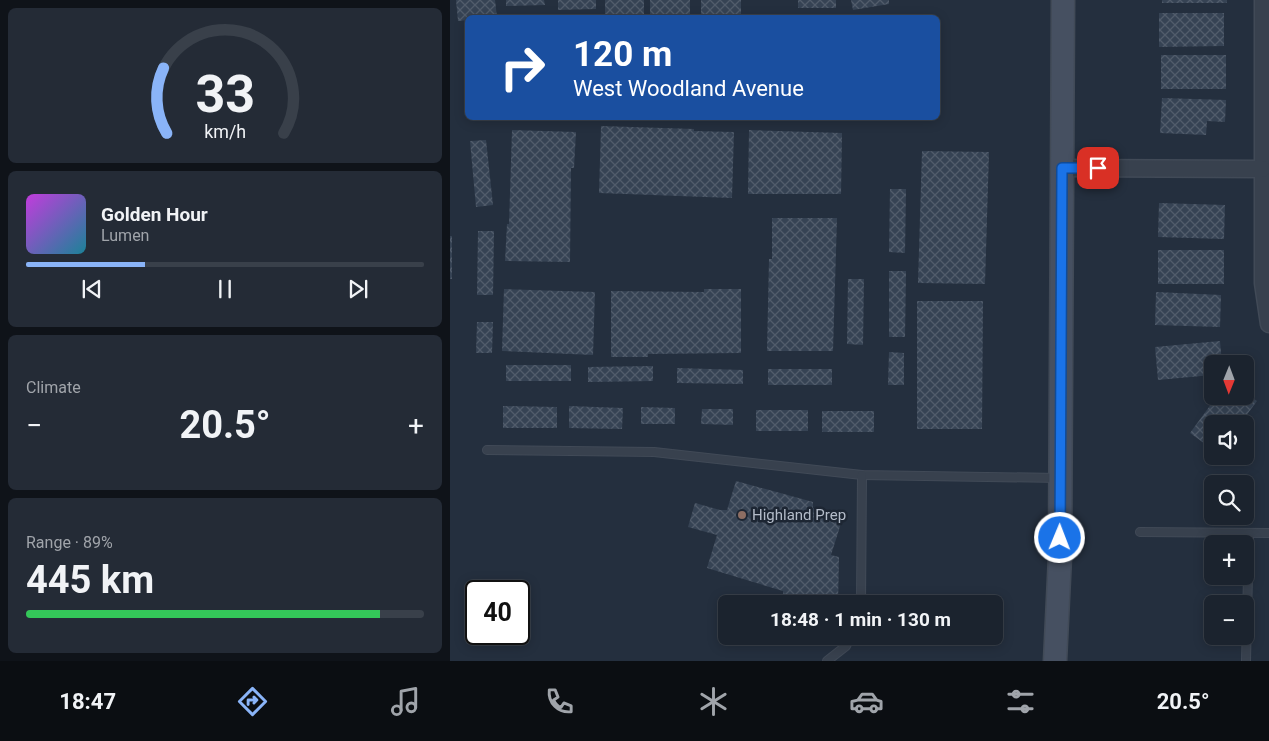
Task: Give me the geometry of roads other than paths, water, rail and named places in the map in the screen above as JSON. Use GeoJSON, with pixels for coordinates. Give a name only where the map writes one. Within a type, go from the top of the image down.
{"type":"FeatureCollection","features":[{"type":"Feature","properties":{"kind":"street"},"geometry":{"type":"LineString","coordinates":[[1056,661],[1060,557],[1063,0]]}},
{"type":"Feature","properties":{"kind":"street"},"geometry":{"type":"LineString","coordinates":[[1263,0],[1266,43],[1262,169],[1269,324]]}},
{"type":"Feature","properties":{"kind":"street"},"geometry":{"type":"LineString","coordinates":[[1062,168],[1262,169]]}},
{"type":"Feature","properties":{"kind":"lane"},"geometry":{"type":"LineString","coordinates":[[487,450],[654,452],[862,474],[1060,478]]}},
{"type":"Feature","properties":{"kind":"lane"},"geometry":{"type":"LineString","coordinates":[[860,595],[862,474]]}},
{"type":"Feature","properties":{"kind":"lane"},"geometry":{"type":"LineString","coordinates":[[1140,532],[1269,533]]}},
{"type":"Feature","properties":{"kind":"lane"},"geometry":{"type":"LineString","coordinates":[[1246,661],[1249,533]]}},
{"type":"Feature","properties":{"kind":"lane"},"geometry":{"type":"LineString","coordinates":[[827,661],[846,645]]}},
{"type":"Feature","properties":{"kind":"place","name":"Highland Prep"},"geometry":{"type":"Point","coordinates":[742,515]}}]}
